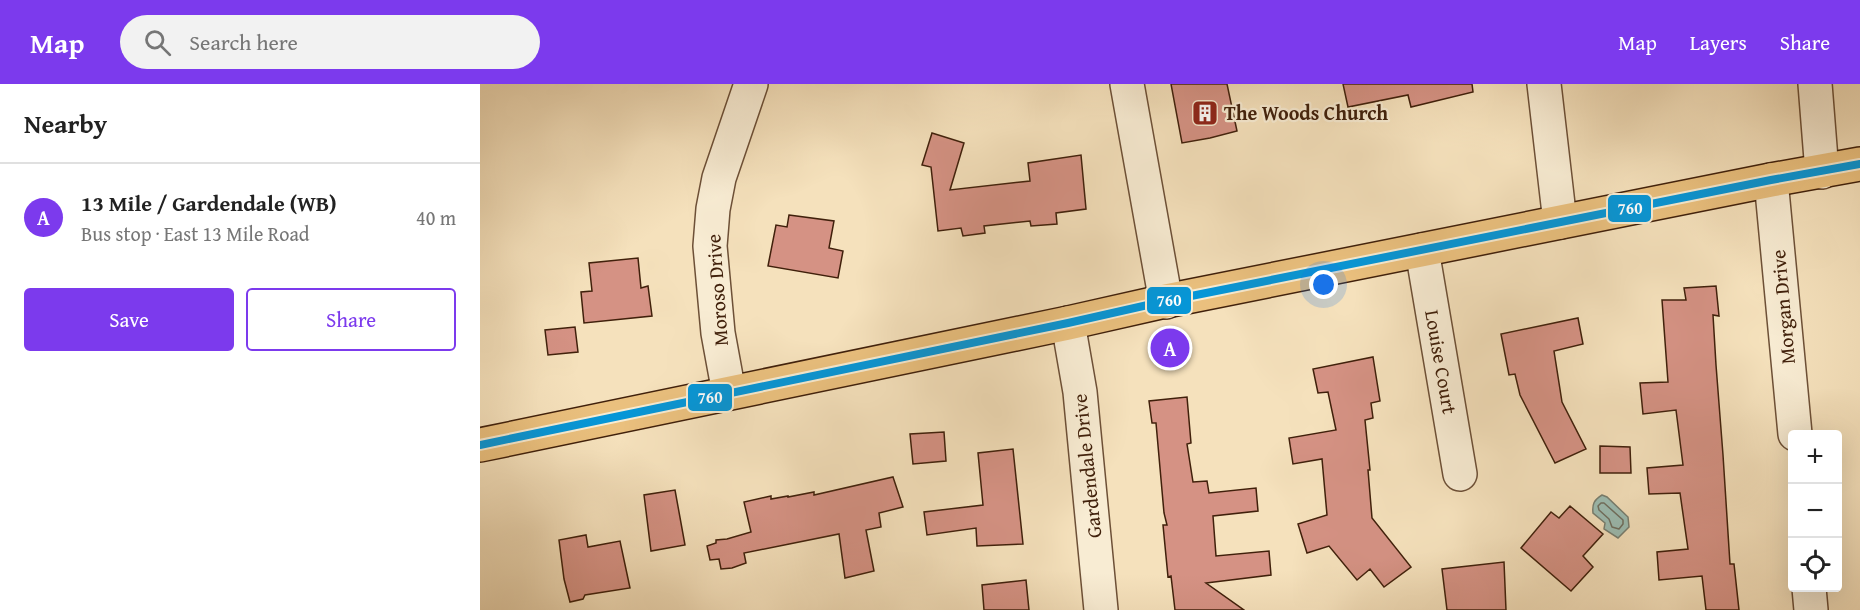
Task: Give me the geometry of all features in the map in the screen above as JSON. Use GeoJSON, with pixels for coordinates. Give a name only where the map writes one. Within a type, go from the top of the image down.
{"type":"FeatureCollection","features":[{"type":"Feature","properties":{"kind":"main road"},"geometry":{"type":"LineString","coordinates":[[480,445],[1166,302],[1860,164]]}},
{"type":"Feature","properties":{"kind":"street","name":"Moroso Drive"},"geometry":{"type":"LineString","coordinates":[[729,393],[718,333],[710,246],[713,208],[719,178],[751,84]]}},
{"type":"Feature","properties":{"kind":"street"},"geometry":{"type":"LineString","coordinates":[[1127,84],[1166,302]]}},
{"type":"Feature","properties":{"kind":"street"},"geometry":{"type":"LineString","coordinates":[[1544,84],[1560,222]]}},
{"type":"Feature","properties":{"kind":"street"},"geometry":{"type":"LineString","coordinates":[[1815,84],[1822,172]]}},
{"type":"Feature","properties":{"kind":"street","name":"Morgan Drive"},"geometry":{"type":"LineString","coordinates":[[1771,180],[1795,430]]}},
{"type":"Feature","properties":{"kind":"street","name":"Louise Court"},"geometry":{"type":"LineString","coordinates":[[1422,250],[1460,474]]}},
{"type":"Feature","properties":{"kind":"street","name":"Gardendale Drive"},"geometry":{"type":"LineString","coordinates":[[1068,323],[1080,392],[1101,610]]}},
{"type":"Feature","properties":{"kind":"street"},"geometry":{"type":"LineString","coordinates":[[1809,592],[1811,610]]}},
{"type":"Feature","properties":{"kind":"water"},"geometry":{"type":"Polygon","coordinates":[[[1602,495],[1628,517],[1629,527],[1618,538],[1604,529],[1605,523],[1593,513],[1594,502],[1602,495]]]}},
{"type":"Feature","properties":{"kind":"building","name":"The Woods Church"},"geometry":{"type":"Polygon","coordinates":[[[1171,84],[1227,84],[1237,131],[1182,143],[1171,84]]]}},
{"type":"Feature","properties":{"kind":"building","name":"The Woods Church"},"geometry":{"type":"Polygon","coordinates":[[[1343,84],[1472,84],[1473,92],[1411,107],[1408,95],[1348,107],[1343,84]]]}},
{"type":"Feature","properties":{"kind":"building"},"geometry":{"type":"Polygon","coordinates":[[[932,133],[964,143],[950,190],[1030,181],[1028,163],[1081,155],[1086,209],[1056,213],[1057,224],[1031,226],[1030,221],[984,226],[985,233],[963,236],[961,228],[938,231],[931,167],[922,165],[932,133]]]}},
{"type":"Feature","properties":{"kind":"building"},"geometry":{"type":"Polygon","coordinates":[[[789,215],[834,221],[829,248],[843,251],[838,278],[768,266],[776,225],[787,227],[789,215]]]}},
{"type":"Feature","properties":{"kind":"building"},"geometry":{"type":"Polygon","coordinates":[[[638,258],[641,288],[648,286],[652,316],[584,323],[581,292],[592,291],[589,263],[638,258]]]}},
{"type":"Feature","properties":{"kind":"building"},"geometry":{"type":"Polygon","coordinates":[[[1716,286],[1719,316],[1713,315],[1730,564],[1734,564],[1739,610],[1706,610],[1702,576],[1659,580],[1657,552],[1688,549],[1680,493],[1649,494],[1647,468],[1683,465],[1676,410],[1643,414],[1640,383],[1668,382],[1662,300],[1686,300],[1684,288],[1716,286]]]}},
{"type":"Feature","properties":{"kind":"building"},"geometry":{"type":"Polygon","coordinates":[[[1578,318],[1583,344],[1554,351],[1562,402],[1586,449],[1555,463],[1520,395],[1515,374],[1509,375],[1501,334],[1578,318]]]}},
{"type":"Feature","properties":{"kind":"building"},"geometry":{"type":"Polygon","coordinates":[[[575,327],[578,352],[548,355],[545,330],[575,327]]]}},
{"type":"Feature","properties":{"kind":"building"},"geometry":{"type":"Polygon","coordinates":[[[1373,357],[1380,401],[1371,403],[1373,418],[1365,420],[1372,518],[1411,567],[1384,587],[1370,569],[1357,580],[1329,546],[1307,553],[1298,524],[1327,515],[1322,459],[1293,464],[1289,438],[1336,430],[1328,392],[1318,393],[1313,369],[1373,357]]]}},
{"type":"Feature","properties":{"kind":"building"},"geometry":{"type":"Polygon","coordinates":[[[1187,397],[1191,443],[1187,444],[1193,482],[1207,481],[1209,493],[1256,488],[1258,511],[1213,516],[1216,556],[1269,551],[1271,575],[1206,583],[1244,610],[1175,610],[1171,576],[1168,577],[1163,525],[1167,525],[1156,423],[1152,423],[1149,401],[1187,397]]]}},
{"type":"Feature","properties":{"kind":"building"},"geometry":{"type":"Polygon","coordinates":[[[944,432],[946,461],[913,464],[910,434],[944,432]]]}},
{"type":"Feature","properties":{"kind":"building"},"geometry":{"type":"Polygon","coordinates":[[[1600,446],[1630,447],[1631,473],[1600,473],[1600,446]]]}},
{"type":"Feature","properties":{"kind":"building"},"geometry":{"type":"Polygon","coordinates":[[[1013,449],[1023,544],[977,546],[976,528],[927,535],[924,512],[983,505],[978,453],[1013,449]]]}},
{"type":"Feature","properties":{"kind":"building"},"geometry":{"type":"Polygon","coordinates":[[[893,477],[903,507],[879,513],[881,527],[866,530],[874,571],[845,578],[839,534],[744,553],[746,563],[732,568],[721,569],[719,559],[710,560],[707,546],[716,543],[716,540],[751,532],[744,502],[771,496],[771,499],[814,492],[814,495],[893,477]]]}},
{"type":"Feature","properties":{"kind":"building"},"geometry":{"type":"Polygon","coordinates":[[[675,490],[685,545],[651,551],[644,495],[675,490]]]}},
{"type":"Feature","properties":{"kind":"building"},"geometry":{"type":"Polygon","coordinates":[[[1570,506],[1603,534],[1583,556],[1593,567],[1571,591],[1521,548],[1551,512],[1559,518],[1570,506]]]}},
{"type":"Feature","properties":{"kind":"building"},"geometry":{"type":"Polygon","coordinates":[[[586,535],[588,547],[620,541],[630,588],[585,595],[583,599],[570,602],[564,579],[559,540],[586,535]]]}},
{"type":"Feature","properties":{"kind":"building"},"geometry":{"type":"Polygon","coordinates":[[[1504,562],[1506,610],[1447,610],[1442,569],[1504,562]]]}},
{"type":"Feature","properties":{"kind":"building"},"geometry":{"type":"Polygon","coordinates":[[[1026,580],[1029,610],[984,610],[982,585],[1026,580]]]}},
{"type":"Feature","properties":{"kind":"transit line","name":"760"},"geometry":{"type":"LineString","coordinates":[[480,445],[1161,302],[1860,164]]}},
{"type":"Feature","properties":{"kind":"place","name":"The Woods Church"},"geometry":{"type":"Point","coordinates":[1205,113]}},
{"type":"Feature","properties":{"kind":"place","name":"13 Mile / Gardendale (WB)"},"geometry":{"type":"Point","coordinates":[1170,348]}}]}
